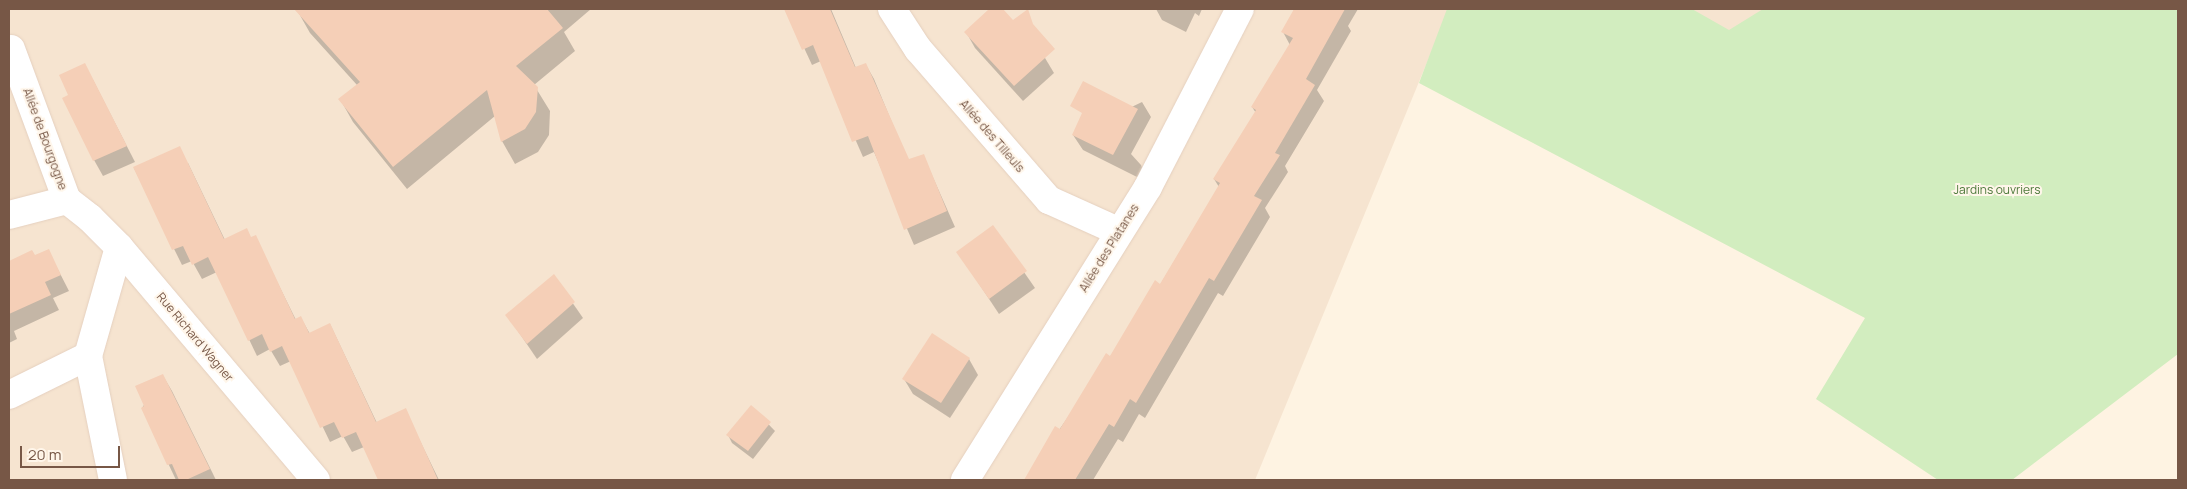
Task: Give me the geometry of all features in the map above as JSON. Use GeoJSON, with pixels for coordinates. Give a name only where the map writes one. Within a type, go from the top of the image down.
{"type":"FeatureCollection","features":[{"type":"Feature","properties":{"kind":"street","name":"Allée des Tilleuls"},"geometry":{"type":"LineString","coordinates":[[892,9],[918,49],[1049,200],[1118,231]]}},
{"type":"Feature","properties":{"kind":"street","name":"Allée des Platanes"},"geometry":{"type":"LineString","coordinates":[[965,480],[1118,231],[1148,187],[1240,9]]}},
{"type":"Feature","properties":{"kind":"street","name":"Allée de Bourgogne"},"geometry":{"type":"LineString","coordinates":[[11,49],[67,200]]}},
{"type":"Feature","properties":{"kind":"street"},"geometry":{"type":"LineString","coordinates":[[9,216],[67,200]]}},
{"type":"Feature","properties":{"kind":"street","name":"Rue Richard Wagner"},"geometry":{"type":"LineString","coordinates":[[67,200],[90,218],[118,248],[316,480]]}},
{"type":"Feature","properties":{"kind":"street"},"geometry":{"type":"LineString","coordinates":[[113,480],[88,356],[118,248]]}},
{"type":"Feature","properties":{"kind":"street"},"geometry":{"type":"LineString","coordinates":[[9,395],[88,356]]}},
{"type":"Feature","properties":{"kind":"shaded area"},"geometry":{"type":"Polygon","coordinates":[[[9,9],[1449,9],[1255,480],[9,480],[9,9]]]}},
{"type":"Feature","properties":{"kind":"shaded area"},"geometry":{"type":"Polygon","coordinates":[[[1644,9],[1787,9],[1720,53],[1644,9]]]}},
{"type":"Feature","properties":{"kind":"green space","name":"Jardins ouvriers"},"geometry":{"type":"Polygon","coordinates":[[[1447,9],[1692,9],[1729,30],[1763,9],[2178,9],[2178,354],[2012,480],[1938,480],[1816,399],[1865,318],[1419,83],[1447,9]]]}},
{"type":"Feature","properties":{"kind":"building"},"geometry":{"type":"Polygon","coordinates":[[[294,9],[547,9],[563,28],[516,66],[538,87],[536,112],[525,129],[501,142],[487,90],[393,167],[338,99],[360,82],[294,9]]]}},
{"type":"Feature","properties":{"kind":"building"},"geometry":{"type":"Polygon","coordinates":[[[784,9],[830,9],[855,67],[866,63],[909,159],[924,154],[947,211],[904,230],[868,136],[852,142],[813,45],[802,50],[784,9]]]}},
{"type":"Feature","properties":{"kind":"building"},"geometry":{"type":"Polygon","coordinates":[[[989,9],[1003,9],[1013,20],[1028,9],[1033,24],[1055,49],[1014,86],[964,32],[989,9]]]}},
{"type":"Feature","properties":{"kind":"building"},"geometry":{"type":"Polygon","coordinates":[[[1294,9],[1345,9],[1306,79],[1315,85],[1275,153],[1280,155],[1254,196],[1262,200],[1214,281],[1209,278],[1136,403],[1130,399],[1114,427],[1109,424],[1075,480],[1024,480],[1055,426],[1060,429],[1106,353],[1110,356],[1155,280],[1160,284],[1220,183],[1213,179],[1256,110],[1251,107],[1293,38],[1281,32],[1294,9]]]}},
{"type":"Feature","properties":{"kind":"building"},"geometry":{"type":"Polygon","coordinates":[[[85,63],[127,146],[93,161],[62,98],[68,95],[59,75],[85,63]]]}},
{"type":"Feature","properties":{"kind":"building"},"geometry":{"type":"Polygon","coordinates":[[[1083,81],[1138,109],[1113,155],[1072,135],[1082,113],[1070,106],[1083,81]]]}},
{"type":"Feature","properties":{"kind":"building"},"geometry":{"type":"Polygon","coordinates":[[[180,146],[224,239],[247,228],[251,237],[256,235],[295,319],[301,316],[309,333],[330,323],[376,422],[406,408],[438,480],[378,480],[356,432],[342,438],[334,422],[320,428],[282,346],[270,352],[262,334],[248,341],[208,257],[192,265],[183,246],[172,250],[133,167],[180,146]]]}},
{"type":"Feature","properties":{"kind":"building"},"geometry":{"type":"Polygon","coordinates":[[[993,225],[1027,271],[989,299],[956,252],[993,225]]]}},
{"type":"Feature","properties":{"kind":"building"},"geometry":{"type":"Polygon","coordinates":[[[49,249],[61,275],[45,282],[51,295],[9,314],[9,261],[32,250],[35,255],[49,249]]]}},
{"type":"Feature","properties":{"kind":"building"},"geometry":{"type":"Polygon","coordinates":[[[554,274],[575,302],[527,344],[505,315],[554,274]]]}},
{"type":"Feature","properties":{"kind":"building"},"geometry":{"type":"Polygon","coordinates":[[[932,333],[970,358],[941,403],[902,379],[932,333]]]}},
{"type":"Feature","properties":{"kind":"building"},"geometry":{"type":"Polygon","coordinates":[[[163,374],[210,469],[186,480],[179,480],[172,464],[167,465],[141,408],[144,406],[135,386],[163,374]]]}},
{"type":"Feature","properties":{"kind":"building"},"geometry":{"type":"Polygon","coordinates":[[[751,405],[771,422],[748,451],[726,435],[751,405]]]}}]}
